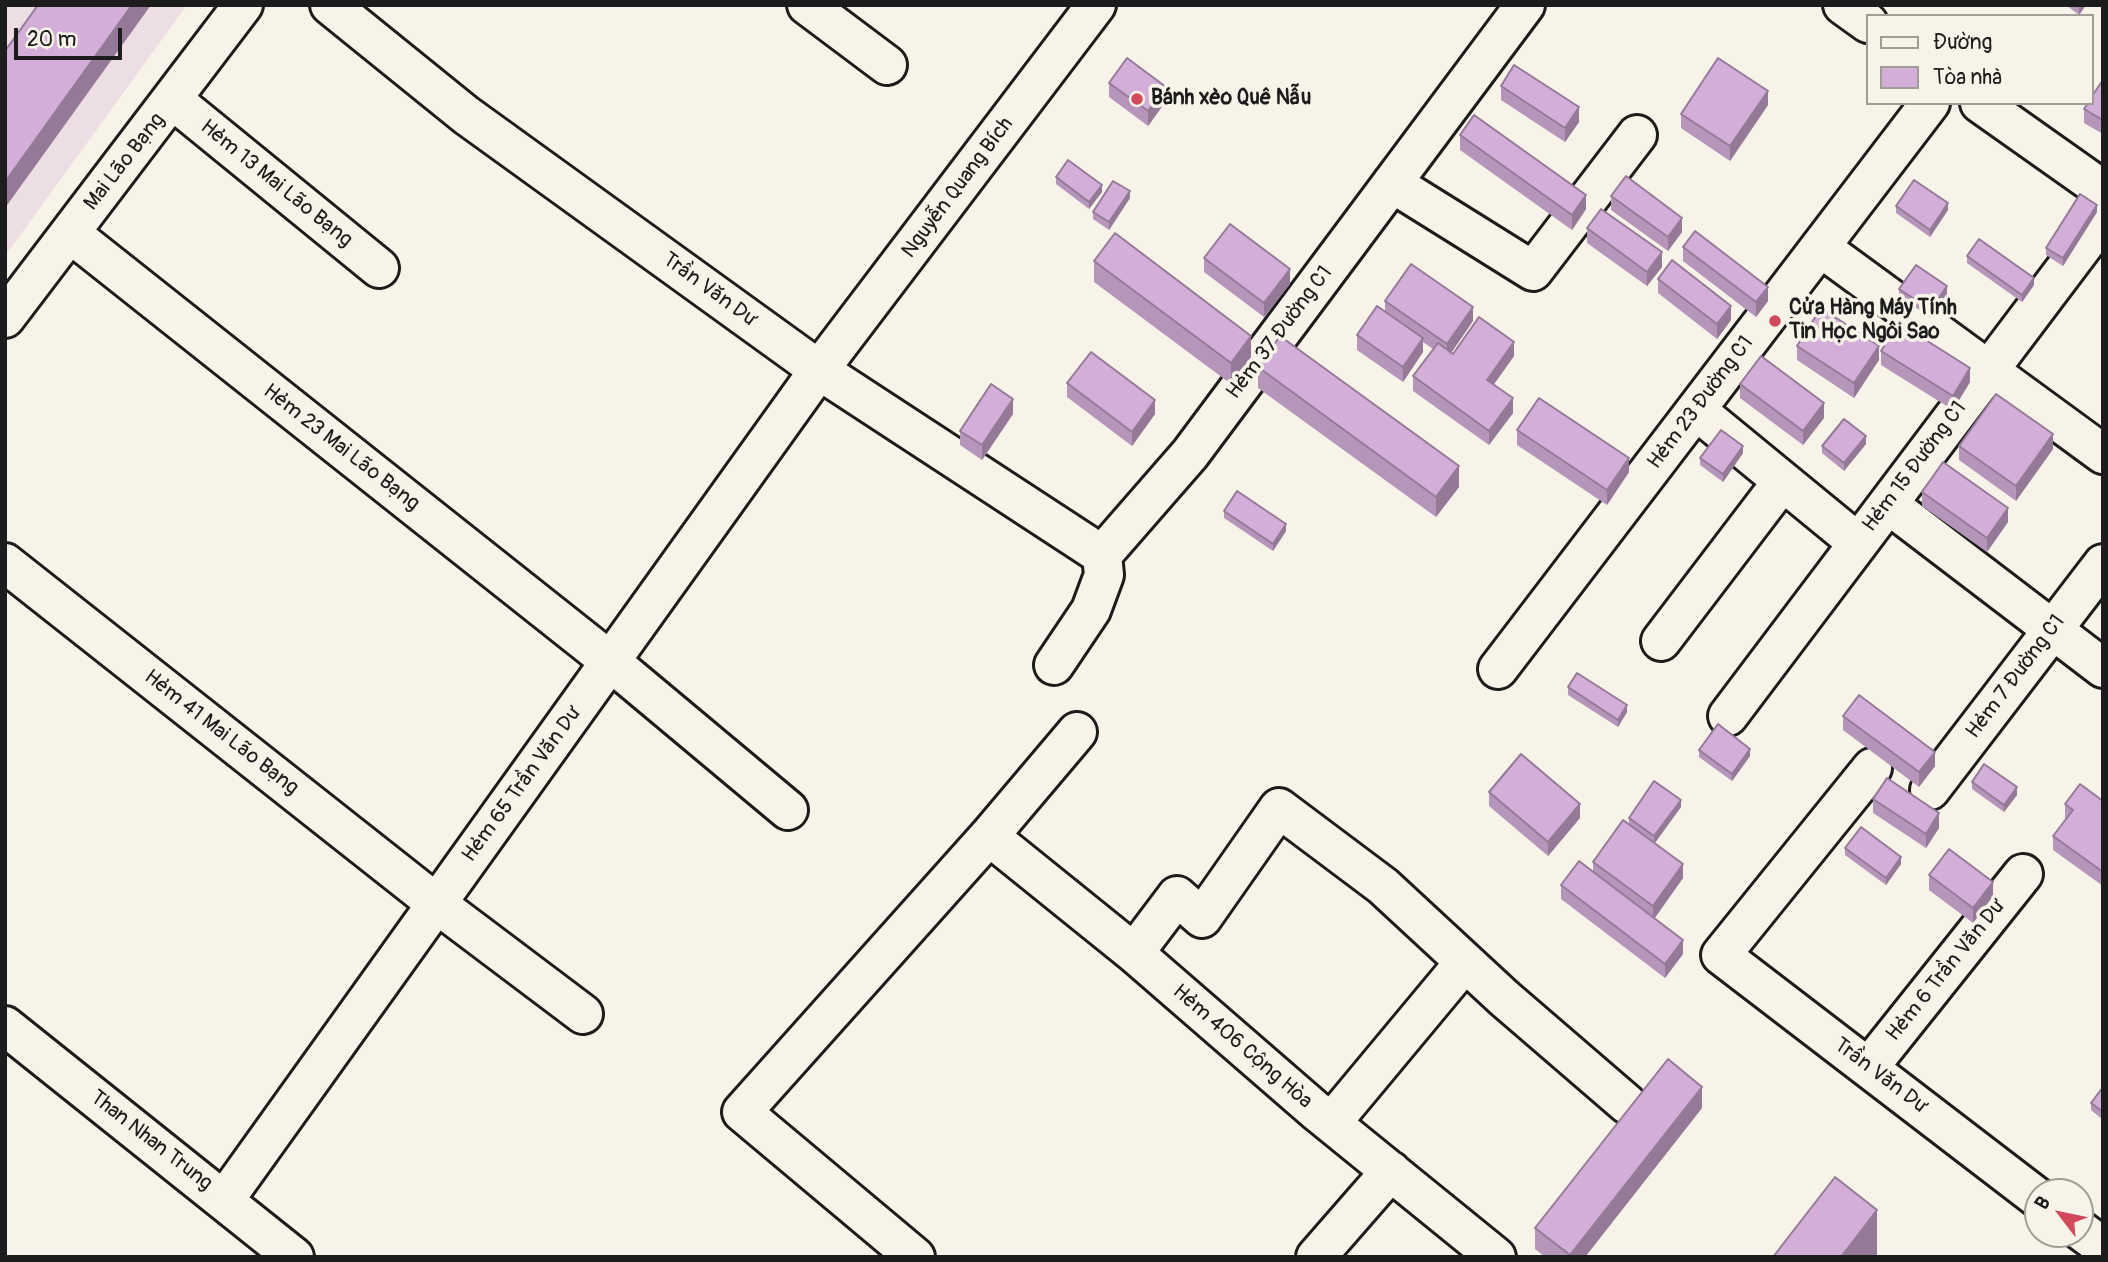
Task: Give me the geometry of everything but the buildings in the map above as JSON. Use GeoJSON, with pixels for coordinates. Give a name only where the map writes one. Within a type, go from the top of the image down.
{"type":"FeatureCollection","features":[{"type":"Feature","properties":{"kind":"street","name":"Mai Lão Bạng"},"geometry":{"type":"LineString","coordinates":[[5,318],[243,5]]}},
{"type":"Feature","properties":{"kind":"street","name":"Trần Văn Dư"},"geometry":{"type":"LineString","coordinates":[[330,5],[466,115],[819,370],[1102,555]]}},
{"type":"Feature","properties":{"kind":"street"},"geometry":{"type":"LineString","coordinates":[[807,5],[887,65]]}},
{"type":"Feature","properties":{"kind":"street","name":"Nguyễn Quang Bích"},"geometry":{"type":"LineString","coordinates":[[819,370],[1096,5]]}},
{"type":"Feature","properties":{"kind":"street","name":"Hẻm 37 Đường C1"},"geometry":{"type":"LineString","coordinates":[[1102,555],[1190,454],[1525,5]]}},
{"type":"Feature","properties":{"kind":"street"},"geometry":{"type":"LineString","coordinates":[[1843,5],[1867,22]]}},
{"type":"Feature","properties":{"kind":"street","name":"Hẻm 13 Mai Lão Bạng"},"geometry":{"type":"LineString","coordinates":[[173,100],[379,268]]}},
{"type":"Feature","properties":{"kind":"street","name":"Hẻm 23 Đường C1"},"geometry":{"type":"LineString","coordinates":[[1498,669],[1928,105]]}},
{"type":"Feature","properties":{"kind":"street"},"geometry":{"type":"LineString","coordinates":[[1983,105],[2103,190]]}},
{"type":"Feature","properties":{"kind":"street"},"geometry":{"type":"LineString","coordinates":[[1392,183],[1533,271],[1637,135]]}},
{"type":"Feature","properties":{"kind":"street","name":"Hẻm 15 Đường C1"},"geometry":{"type":"LineString","coordinates":[[1728,716],[2103,219]]}},
{"type":"Feature","properties":{"kind":"street","name":"Hẻm 23 Mai Lão Bạng"},"geometry":{"type":"LineString","coordinates":[[70,233],[611,662],[788,810]]}},
{"type":"Feature","properties":{"kind":"street"},"geometry":{"type":"LineString","coordinates":[[1820,247],[2103,454]]}},
{"type":"Feature","properties":{"kind":"street","name":"Hẻm 65 Trần Văn Dư"},"geometry":{"type":"LineString","coordinates":[[225,1199],[819,370]]}},
{"type":"Feature","properties":{"kind":"street"},"geometry":{"type":"LineString","coordinates":[[1696,410],[1858,543]]}},
{"type":"Feature","properties":{"kind":"street"},"geometry":{"type":"LineString","coordinates":[[1661,641],[1782,482]]}},
{"type":"Feature","properties":{"kind":"street"},"geometry":{"type":"LineString","coordinates":[[1888,504],[2103,668]]}},
{"type":"Feature","properties":{"kind":"street"},"geometry":{"type":"LineString","coordinates":[[1054,665],[1091,610],[1104,575],[1102,555]]}},
{"type":"Feature","properties":{"kind":"street","name":"Hẻm 41 Mai Lão Bạng"},"geometry":{"type":"LineString","coordinates":[[5,563],[437,904],[583,1014]]}},
{"type":"Feature","properties":{"kind":"street","name":"Hẻm 7 Đường C1"},"geometry":{"type":"LineString","coordinates":[[1930,790],[2103,564]]}},
{"type":"Feature","properties":{"kind":"street"},"geometry":{"type":"LineString","coordinates":[[915,1257],[742,1112],[989,836],[1077,732]]}},
{"type":"Feature","properties":{"kind":"street","name":"Trần Văn Dư"},"geometry":{"type":"LineString","coordinates":[[1872,768],[1721,955],[2024,1187]]}},
{"type":"Feature","properties":{"kind":"street"},"geometry":{"type":"LineString","coordinates":[[1134,953],[1177,896],[1202,918],[1279,808],[1383,886],[1465,962],[1628,1104]]}},
{"type":"Feature","properties":{"kind":"street","name":"Hẻm 406 Cộng Hòa"},"geometry":{"type":"LineString","coordinates":[[989,836],[1134,953],[1331,1123],[1496,1257]]}},
{"type":"Feature","properties":{"kind":"street","name":"Hẻm 6 Trần Văn Dư"},"geometry":{"type":"LineString","coordinates":[[1869,1067],[2023,874]]}},
{"type":"Feature","properties":{"kind":"street"},"geometry":{"type":"LineString","coordinates":[[1331,1123],[1465,962]]}},
{"type":"Feature","properties":{"kind":"street","name":"Than Nhan Trung"},"geometry":{"type":"LineString","coordinates":[[5,1026],[225,1199],[294,1257]]}},
{"type":"Feature","properties":{"kind":"street"},"geometry":{"type":"LineString","coordinates":[[1316,1257],[1391,1171]]}},
{"type":"Feature","properties":{"kind":"shaded area"},"geometry":{"type":"Polygon","coordinates":[[[5,5],[187,5],[5,256],[5,5]]]}},
{"type":"Feature","properties":{"kind":"place","name":"Bánh xèo Quê Nẫu"},"geometry":{"type":"Point","coordinates":[1137,99]}},
{"type":"Feature","properties":{"kind":"place","name":"Cửa Hàng Máy Tính Tin Học Ngôi Sao"},"geometry":{"type":"Point","coordinates":[1775,321]}}]}
